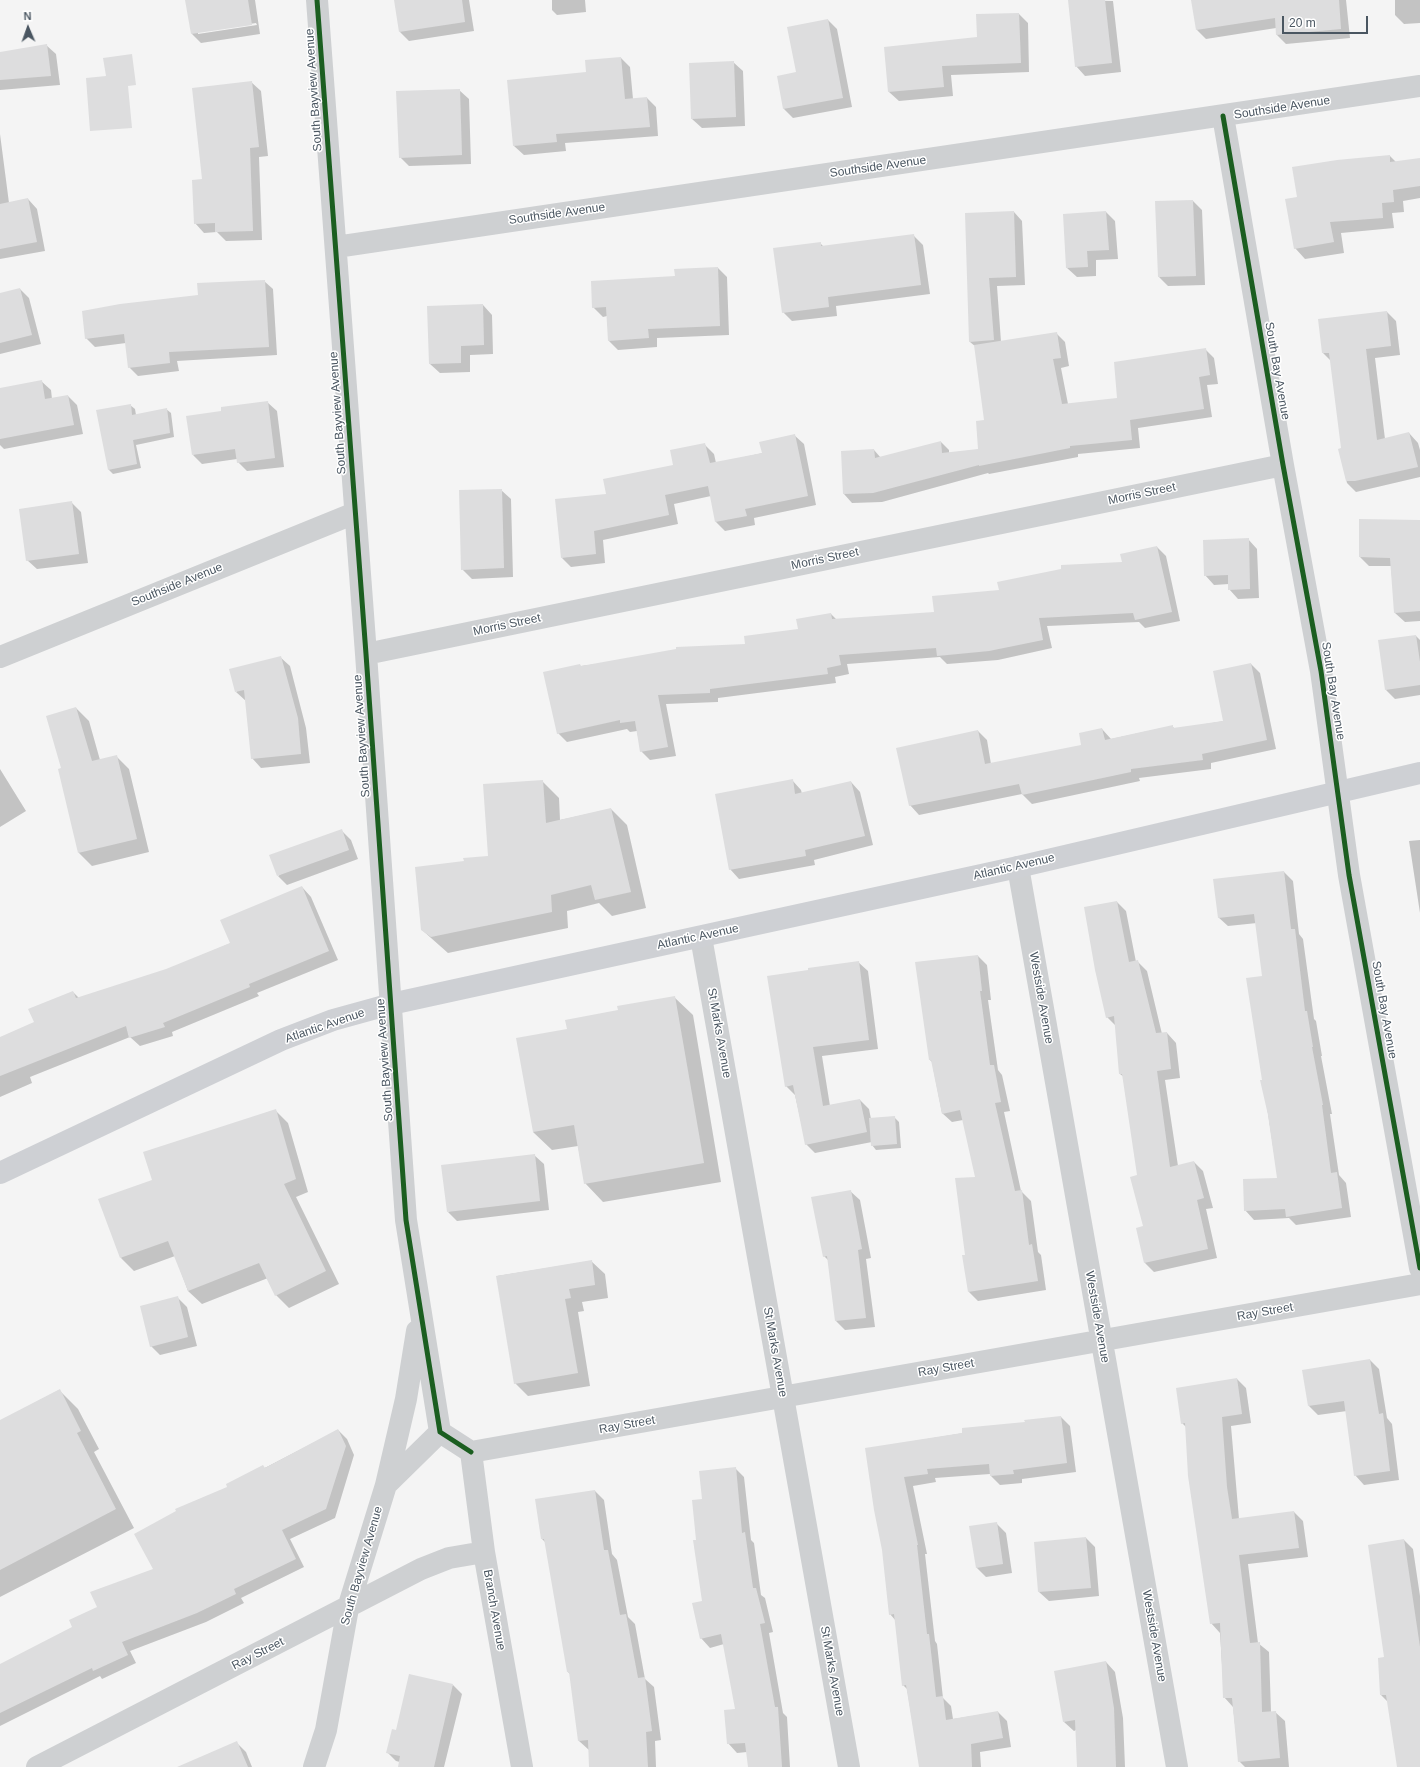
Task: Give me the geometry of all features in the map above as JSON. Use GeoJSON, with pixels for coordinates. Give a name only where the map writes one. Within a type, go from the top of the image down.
{"type":"FeatureCollection","features":[{"type":"Feature","properties":{"kind":"main road","name":"Atlantic Avenue"},"geometry":{"type":"LineString","coordinates":[[0,1173],[281,1040],[333,1020],[391,1004],[1018,867],[1420,772]]}},
{"type":"Feature","properties":{"kind":"street","name":"South Bayview Avenue"},"geometry":{"type":"LineString","coordinates":[[314,1767],[326,1730],[348,1608],[386,1485],[440,1432],[406,1220],[366,654],[317,0]]}},
{"type":"Feature","properties":{"kind":"street","name":"Southside Avenue"},"geometry":{"type":"LineString","coordinates":[[336,247],[1420,86]]}},
{"type":"Feature","properties":{"kind":"street","name":"South Bay Avenue"},"geometry":{"type":"LineString","coordinates":[[1223,116],[1283,465],[1321,671],[1349,875],[1420,1268]]}},
{"type":"Feature","properties":{"kind":"street","name":"Morris Street"},"geometry":{"type":"LineString","coordinates":[[366,654],[1283,465]]}},
{"type":"Feature","properties":{"kind":"street","name":"Southside Avenue"},"geometry":{"type":"LineString","coordinates":[[0,657],[355,513]]}},
{"type":"Feature","properties":{"kind":"street","name":"Westside Avenue"},"geometry":{"type":"LineString","coordinates":[[1018,867],[1177,1767]]}},
{"type":"Feature","properties":{"kind":"street","name":"St Marks Avenue"},"geometry":{"type":"LineString","coordinates":[[702,937],[849,1767]]}},
{"type":"Feature","properties":{"kind":"street","name":"Ray Street"},"geometry":{"type":"LineString","coordinates":[[471,1452],[1420,1284]]}},
{"type":"Feature","properties":{"kind":"street"},"geometry":{"type":"LineString","coordinates":[[386,1485],[406,1399],[420,1311]]}},
{"type":"Feature","properties":{"kind":"street"},"geometry":{"type":"LineString","coordinates":[[440,1432],[471,1452]]}},
{"type":"Feature","properties":{"kind":"street","name":"Branch Avenue"},"geometry":{"type":"LineString","coordinates":[[471,1452],[484,1552],[522,1767]]}},
{"type":"Feature","properties":{"kind":"street","name":"Ray Street"},"geometry":{"type":"LineString","coordinates":[[37,1767],[421,1570],[449,1558],[484,1552]]}},
{"type":"Feature","properties":{"kind":"building"},"geometry":{"type":"Polygon","coordinates":[[[185,0],[248,0],[252,25],[191,34],[185,0]]]}},
{"type":"Feature","properties":{"kind":"building"},"geometry":{"type":"Polygon","coordinates":[[[394,0],[462,0],[465,22],[399,32],[394,0]]]}},
{"type":"Feature","properties":{"kind":"building"},"geometry":{"type":"Polygon","coordinates":[[[1068,0],[1105,0],[1112,63],[1075,67],[1068,0]]]}},
{"type":"Feature","properties":{"kind":"building"},"geometry":{"type":"Polygon","coordinates":[[[1191,0],[1339,0],[1341,29],[1276,35],[1275,18],[1196,30],[1191,0]]]}},
{"type":"Feature","properties":{"kind":"building"},"geometry":{"type":"Polygon","coordinates":[[[1019,13],[1021,63],[942,66],[944,87],[888,92],[884,47],[977,37],[976,14],[1019,13]]]}},
{"type":"Feature","properties":{"kind":"building"},"geometry":{"type":"Polygon","coordinates":[[[828,19],[843,98],[783,109],[777,76],[796,72],[787,27],[828,19]]]}},
{"type":"Feature","properties":{"kind":"building"},"geometry":{"type":"Polygon","coordinates":[[[47,44],[51,76],[0,80],[0,52],[47,44]]]}},
{"type":"Feature","properties":{"kind":"building"},"geometry":{"type":"Polygon","coordinates":[[[132,54],[136,85],[128,86],[132,128],[90,131],[86,78],[106,76],[103,58],[132,54]]]}},
{"type":"Feature","properties":{"kind":"building"},"geometry":{"type":"Polygon","coordinates":[[[621,57],[625,99],[647,97],[650,127],[556,134],[557,142],[513,146],[507,80],[586,72],[585,60],[621,57]]]}},
{"type":"Feature","properties":{"kind":"building"},"geometry":{"type":"Polygon","coordinates":[[[734,61],[736,117],[691,119],[689,63],[734,61]]]}},
{"type":"Feature","properties":{"kind":"building"},"geometry":{"type":"Polygon","coordinates":[[[252,81],[259,147],[250,148],[253,231],[215,232],[215,223],[194,224],[192,180],[202,179],[192,88],[252,81]]]}},
{"type":"Feature","properties":{"kind":"building"},"geometry":{"type":"Polygon","coordinates":[[[460,89],[462,155],[399,158],[396,91],[460,89]]]}},
{"type":"Feature","properties":{"kind":"building"},"geometry":{"type":"Polygon","coordinates":[[[1390,155],[1390,162],[1420,158],[1420,186],[1393,190],[1394,202],[1382,203],[1383,218],[1330,222],[1334,242],[1294,249],[1285,199],[1297,197],[1292,167],[1337,160],[1390,155]]]}},
{"type":"Feature","properties":{"kind":"building"},"geometry":{"type":"Polygon","coordinates":[[[28,198],[37,242],[0,249],[0,204],[28,198]]]}},
{"type":"Feature","properties":{"kind":"building"},"geometry":{"type":"Polygon","coordinates":[[[1193,200],[1196,276],[1158,277],[1155,201],[1193,200]]]}},
{"type":"Feature","properties":{"kind":"building"},"geometry":{"type":"Polygon","coordinates":[[[1014,211],[1016,277],[989,278],[994,340],[969,342],[965,213],[1014,211]]]}},
{"type":"Feature","properties":{"kind":"building"},"geometry":{"type":"Polygon","coordinates":[[[1106,211],[1109,250],[1087,251],[1088,267],[1066,268],[1063,214],[1106,211]]]}},
{"type":"Feature","properties":{"kind":"building"},"geometry":{"type":"Polygon","coordinates":[[[914,234],[921,285],[828,297],[829,307],[782,313],[773,248],[821,242],[821,246],[914,234]]]}},
{"type":"Feature","properties":{"kind":"building"},"geometry":{"type":"Polygon","coordinates":[[[718,267],[720,326],[648,329],[649,338],[608,341],[606,307],[592,308],[591,281],[675,276],[674,269],[718,267]]]}},
{"type":"Feature","properties":{"kind":"building"},"geometry":{"type":"Polygon","coordinates":[[[265,280],[269,347],[169,352],[170,363],[128,368],[124,334],[85,339],[82,311],[120,304],[198,295],[197,283],[265,280]]]}},
{"type":"Feature","properties":{"kind":"building"},"geometry":{"type":"Polygon","coordinates":[[[20,288],[32,335],[0,343],[0,293],[20,288]]]}},
{"type":"Feature","properties":{"kind":"building"},"geometry":{"type":"Polygon","coordinates":[[[483,304],[484,345],[461,346],[461,363],[429,364],[427,306],[483,304]]]}},
{"type":"Feature","properties":{"kind":"building"},"geometry":{"type":"Polygon","coordinates":[[[1387,311],[1391,346],[1366,349],[1377,440],[1409,432],[1418,467],[1355,481],[1346,481],[1338,449],[1341,448],[1329,353],[1322,353],[1318,319],[1387,311]]]}},
{"type":"Feature","properties":{"kind":"building"},"geometry":{"type":"Polygon","coordinates":[[[1057,332],[1061,358],[1053,359],[1062,404],[1117,398],[1114,362],[1206,348],[1210,375],[1199,377],[1204,409],[1130,420],[1132,440],[1070,446],[1070,448],[979,465],[873,493],[843,494],[841,451],[874,449],[875,458],[941,441],[942,453],[978,449],[976,421],[984,420],[974,345],[1057,332]]]}},
{"type":"Feature","properties":{"kind":"building"},"geometry":{"type":"Polygon","coordinates":[[[42,380],[45,399],[68,395],[74,425],[0,439],[0,388],[42,380]]]}},
{"type":"Feature","properties":{"kind":"building"},"geometry":{"type":"Polygon","coordinates":[[[268,401],[275,458],[237,463],[235,449],[192,455],[186,416],[221,411],[221,407],[268,401]]]}},
{"type":"Feature","properties":{"kind":"building"},"geometry":{"type":"Polygon","coordinates":[[[131,404],[132,415],[167,408],[170,433],[133,440],[137,464],[108,470],[96,410],[131,404]]]}},
{"type":"Feature","properties":{"kind":"building"},"geometry":{"type":"Polygon","coordinates":[[[795,434],[808,496],[745,509],[747,516],[715,522],[708,486],[665,495],[669,515],[594,531],[596,554],[561,558],[555,499],[606,494],[603,479],[673,465],[670,450],[705,443],[710,463],[762,453],[759,442],[795,434]]]}},
{"type":"Feature","properties":{"kind":"building"},"geometry":{"type":"Polygon","coordinates":[[[502,489],[504,568],[461,570],[459,490],[502,489]]]}},
{"type":"Feature","properties":{"kind":"building"},"geometry":{"type":"Polygon","coordinates":[[[72,501],[79,554],[26,561],[19,509],[72,501]]]}},
{"type":"Feature","properties":{"kind":"building"},"geometry":{"type":"Polygon","coordinates":[[[1359,519],[1420,520],[1420,611],[1394,613],[1390,558],[1359,557],[1359,519]]]}},
{"type":"Feature","properties":{"kind":"building"},"geometry":{"type":"Polygon","coordinates":[[[1249,538],[1250,589],[1228,590],[1228,575],[1204,576],[1203,540],[1249,538]]]}},
{"type":"Feature","properties":{"kind":"building"},"geometry":{"type":"Polygon","coordinates":[[[1157,546],[1172,612],[1135,620],[1133,613],[1039,618],[1043,640],[989,651],[937,656],[936,648],[839,655],[841,665],[827,668],[828,674],[710,689],[710,693],[658,695],[668,747],[640,752],[635,721],[620,723],[620,720],[557,734],[543,672],[580,664],[581,666],[676,649],[676,647],[745,644],[744,636],[798,629],[796,619],[831,613],[832,619],[934,612],[932,596],[999,590],[997,582],[1061,569],[1061,565],[1122,562],[1120,554],[1157,546]]]}},
{"type":"Feature","properties":{"kind":"building"},"geometry":{"type":"Polygon","coordinates":[[[1416,635],[1420,662],[1420,685],[1385,690],[1378,640],[1416,635]]]}},
{"type":"Feature","properties":{"kind":"building"},"geometry":{"type":"Polygon","coordinates":[[[281,656],[298,718],[301,754],[251,759],[244,690],[235,692],[229,669],[281,656]]]}},
{"type":"Feature","properties":{"kind":"building"},"geometry":{"type":"Polygon","coordinates":[[[1251,663],[1267,740],[1202,754],[1203,760],[1131,769],[1131,772],[1022,795],[1019,784],[909,806],[896,748],[978,730],[985,764],[1081,745],[1079,733],[1102,728],[1105,740],[1173,725],[1173,728],[1223,721],[1213,671],[1251,663]]]}},
{"type":"Feature","properties":{"kind":"building"},"geometry":{"type":"Polygon","coordinates":[[[76,707],[92,761],[117,755],[137,839],[78,853],[58,769],[61,768],[46,716],[76,707]]]}},
{"type":"Feature","properties":{"kind":"building"},"geometry":{"type":"Polygon","coordinates":[[[793,779],[795,794],[851,781],[865,836],[805,850],[806,856],[729,870],[715,794],[793,779]]]}},
{"type":"Feature","properties":{"kind":"building"},"geometry":{"type":"Polygon","coordinates":[[[543,780],[546,823],[611,808],[631,892],[595,900],[591,885],[551,895],[552,912],[431,937],[421,930],[415,867],[464,861],[463,858],[488,856],[483,784],[543,780]]]}},
{"type":"Feature","properties":{"kind":"building"},"geometry":{"type":"Polygon","coordinates":[[[342,829],[349,850],[277,876],[269,855],[342,829]]]}},
{"type":"Feature","properties":{"kind":"building"},"geometry":{"type":"Polygon","coordinates":[[[1284,871],[1291,929],[1295,929],[1305,1011],[1307,1011],[1323,1105],[1331,1173],[1337,1172],[1342,1208],[1286,1217],[1285,1209],[1244,1211],[1243,1179],[1277,1178],[1268,1115],[1260,1080],[1262,1080],[1246,978],[1262,976],[1254,914],[1218,918],[1213,879],[1284,871]]]}},
{"type":"Feature","properties":{"kind":"building"},"geometry":{"type":"Polygon","coordinates":[[[302,886],[329,951],[249,984],[250,987],[163,1023],[165,1027],[129,1038],[126,1026],[0,1076],[0,1037],[34,1022],[28,1009],[73,991],[76,998],[166,969],[230,943],[220,920],[302,886]]]}},
{"type":"Feature","properties":{"kind":"building"},"geometry":{"type":"Polygon","coordinates":[[[1117,901],[1129,962],[1138,960],[1156,1033],[1167,1032],[1171,1069],[1157,1071],[1170,1167],[1194,1161],[1204,1198],[1197,1200],[1208,1249],[1144,1263],[1136,1228],[1143,1226],[1130,1177],[1137,1175],[1122,1074],[1119,1074],[1114,1016],[1106,1018],[1095,970],[1084,907],[1117,901]]]}},
{"type":"Feature","properties":{"kind":"building"},"geometry":{"type":"Polygon","coordinates":[[[978,955],[982,991],[980,991],[990,1065],[994,1065],[1001,1102],[995,1103],[1015,1191],[1022,1190],[1029,1245],[1032,1244],[1038,1281],[968,1292],[962,1255],[965,1255],[955,1178],[975,1177],[960,1110],[942,1114],[931,1060],[929,1060],[915,962],[978,955]]]}},
{"type":"Feature","properties":{"kind":"building"},"geometry":{"type":"Polygon","coordinates":[[[859,961],[869,1040],[813,1047],[823,1106],[860,1099],[867,1132],[805,1145],[793,1085],[785,1087],[767,976],[808,970],[808,968],[859,961]]]}},
{"type":"Feature","properties":{"kind":"building"},"geometry":{"type":"Polygon","coordinates":[[[675,996],[704,1163],[584,1184],[574,1125],[533,1132],[516,1038],[567,1029],[565,1020],[618,1010],[617,1006],[675,996]]]}},
{"type":"Feature","properties":{"kind":"building"},"geometry":{"type":"Polygon","coordinates":[[[276,1109],[296,1179],[284,1184],[326,1271],[275,1296],[259,1263],[188,1291],[168,1241],[120,1258],[98,1199],[152,1180],[143,1152],[276,1109]]]}},
{"type":"Feature","properties":{"kind":"building"},"geometry":{"type":"Polygon","coordinates":[[[895,1116],[897,1144],[871,1146],[869,1118],[895,1116]]]}},
{"type":"Feature","properties":{"kind":"building"},"geometry":{"type":"Polygon","coordinates":[[[535,1154],[540,1201],[447,1212],[441,1165],[535,1154]]]}},
{"type":"Feature","properties":{"kind":"building"},"geometry":{"type":"Polygon","coordinates":[[[851,1190],[862,1249],[858,1250],[866,1318],[835,1321],[827,1256],[823,1257],[811,1197],[851,1190]]]}},
{"type":"Feature","properties":{"kind":"building"},"geometry":{"type":"Polygon","coordinates":[[[592,1260],[595,1285],[569,1289],[571,1298],[565,1299],[578,1373],[514,1384],[496,1276],[592,1260]]]}},
{"type":"Feature","properties":{"kind":"building"},"geometry":{"type":"Polygon","coordinates":[[[178,1296],[188,1337],[150,1347],[140,1306],[178,1296]]]}},
{"type":"Feature","properties":{"kind":"building"},"geometry":{"type":"Polygon","coordinates":[[[1370,1359],[1379,1414],[1383,1413],[1390,1471],[1354,1476],[1344,1401],[1308,1406],[1302,1370],[1370,1359]]]}},
{"type":"Feature","properties":{"kind":"building"},"geometry":{"type":"Polygon","coordinates":[[[1237,1378],[1242,1414],[1222,1417],[1227,1487],[1232,1519],[1294,1511],[1299,1548],[1239,1555],[1250,1643],[1260,1642],[1262,1712],[1276,1711],[1280,1758],[1238,1762],[1232,1698],[1223,1698],[1220,1623],[1210,1624],[1188,1476],[1185,1423],[1181,1424],[1176,1388],[1237,1378]]]}},
{"type":"Feature","properties":{"kind":"building"},"geometry":{"type":"Polygon","coordinates":[[[60,1389],[81,1431],[77,1433],[116,1509],[0,1570],[0,1420],[60,1389]]]}},
{"type":"Feature","properties":{"kind":"building"},"geometry":{"type":"Polygon","coordinates":[[[1061,1416],[1067,1463],[1013,1470],[1014,1474],[990,1476],[989,1464],[927,1469],[928,1474],[904,1477],[918,1545],[927,1634],[929,1634],[936,1697],[943,1696],[946,1720],[998,1711],[1003,1738],[971,1744],[972,1767],[919,1767],[906,1685],[902,1686],[894,1614],[889,1615],[882,1550],[874,1510],[865,1448],[962,1433],[962,1428],[1025,1422],[1024,1420],[1061,1416]]]}},
{"type":"Feature","properties":{"kind":"building"},"geometry":{"type":"Polygon","coordinates":[[[338,1429],[346,1446],[326,1509],[282,1530],[296,1559],[234,1589],[236,1594],[197,1613],[122,1642],[128,1655],[93,1671],[92,1668],[0,1713],[0,1664],[72,1627],[69,1620],[97,1607],[90,1592],[153,1569],[134,1534],[176,1511],[175,1509],[227,1487],[226,1484],[263,1465],[265,1468],[338,1429]]]}},
{"type":"Feature","properties":{"kind":"building"},"geometry":{"type":"Polygon","coordinates":[[[736,1467],[742,1533],[745,1532],[753,1588],[756,1588],[765,1623],[760,1624],[775,1707],[778,1707],[782,1767],[748,1767],[745,1743],[727,1744],[724,1710],[735,1709],[721,1634],[700,1639],[692,1603],[702,1601],[693,1540],[696,1540],[692,1500],[702,1499],[699,1471],[736,1467]]]}},
{"type":"Feature","properties":{"kind":"building"},"geometry":{"type":"Polygon","coordinates":[[[595,1490],[604,1550],[608,1550],[620,1615],[626,1614],[638,1678],[645,1677],[652,1731],[646,1732],[648,1767],[589,1767],[588,1740],[578,1741],[569,1672],[567,1672],[544,1539],[541,1539],[535,1499],[595,1490]]]}},
{"type":"Feature","properties":{"kind":"building"},"geometry":{"type":"Polygon","coordinates":[[[997,1522],[1003,1564],[976,1568],[969,1526],[997,1522]]]}},
{"type":"Feature","properties":{"kind":"building"},"geometry":{"type":"Polygon","coordinates":[[[1086,1537],[1091,1588],[1038,1592],[1034,1542],[1086,1537]]]}},
{"type":"Feature","properties":{"kind":"building"},"geometry":{"type":"Polygon","coordinates":[[[1404,1539],[1420,1647],[1420,1767],[1397,1767],[1386,1695],[1380,1695],[1378,1658],[1384,1657],[1368,1545],[1404,1539]]]}},
{"type":"Feature","properties":{"kind":"building"},"geometry":{"type":"Polygon","coordinates":[[[1106,1661],[1114,1708],[1116,1767],[1077,1767],[1075,1720],[1063,1722],[1054,1671],[1106,1661]]]}},
{"type":"Feature","properties":{"kind":"building"},"geometry":{"type":"Polygon","coordinates":[[[409,1674],[453,1684],[434,1767],[398,1767],[400,1756],[386,1753],[392,1729],[396,1730],[409,1674]]]}},
{"type":"Feature","properties":{"kind":"building"},"geometry":{"type":"Polygon","coordinates":[[[237,1741],[248,1767],[177,1767],[237,1741]]]}},
{"type":"Feature","properties":{"kind":"cycle path"},"geometry":{"type":"LineString","coordinates":[[317,0],[366,654],[406,1220],[440,1432],[471,1452]]}},
{"type":"Feature","properties":{"kind":"cycle path"},"geometry":{"type":"LineString","coordinates":[[1223,116],[1283,465],[1321,671],[1349,875],[1420,1268]]}}]}
